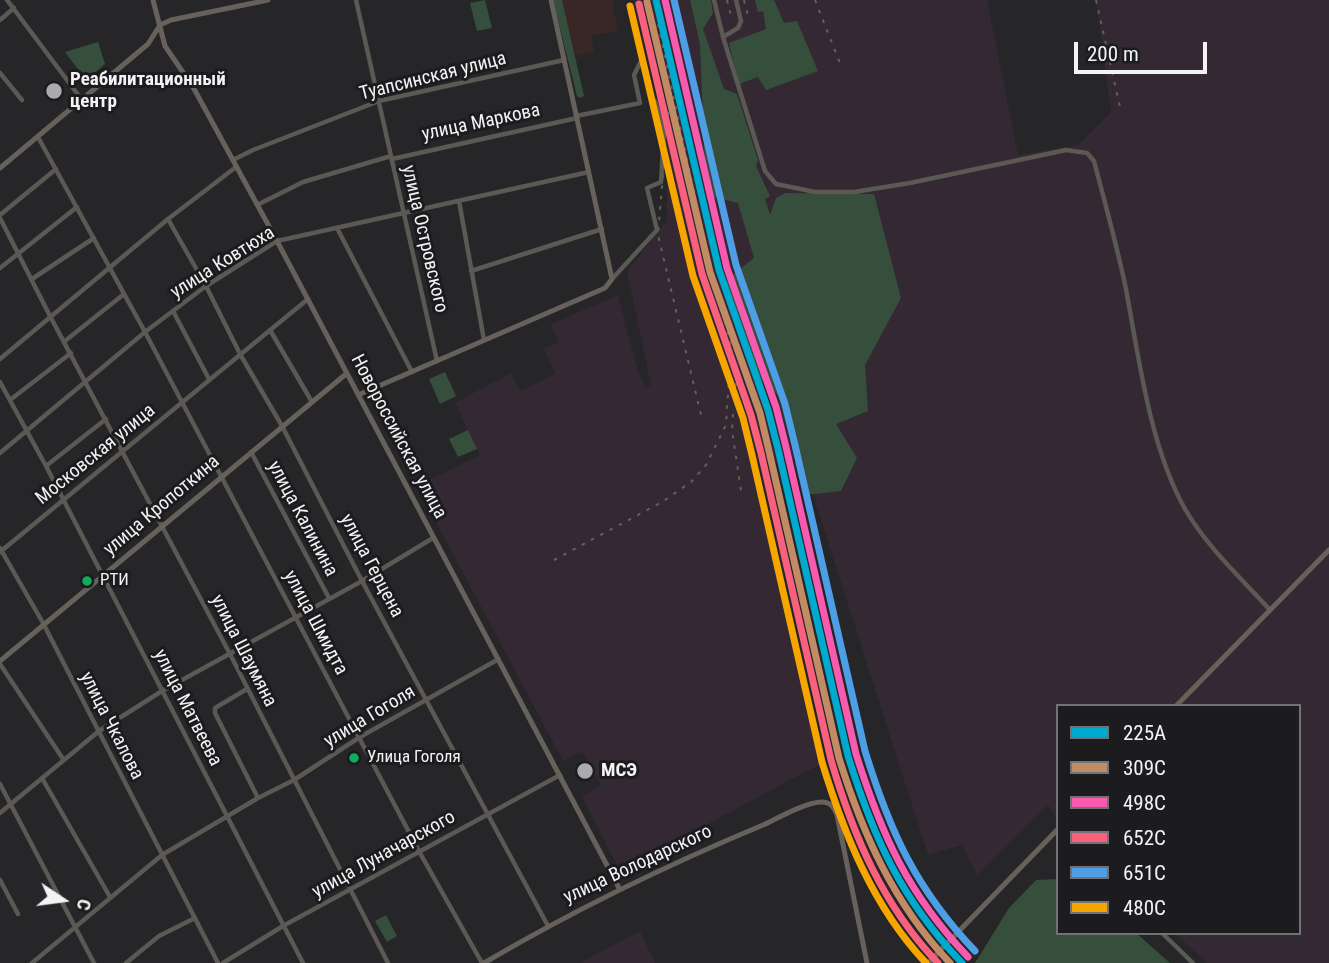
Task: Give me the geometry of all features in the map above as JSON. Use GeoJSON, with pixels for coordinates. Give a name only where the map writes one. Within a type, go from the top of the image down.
{"type":"FeatureCollection","features":[{"type":"Feature","properties":{"kind":"main road","name":"Новороссийская улица"},"geometry":{"type":"LineString","coordinates":[[153,0],[165,46],[193,87],[308,299],[619,888]]}},
{"type":"Feature","properties":{"kind":"main road"},"geometry":{"type":"LineString","coordinates":[[0,168],[148,44],[160,25],[171,20],[268,0]]}},
{"type":"Feature","properties":{"kind":"main road"},"geometry":{"type":"LineString","coordinates":[[358,396],[605,288],[612,279],[551,0]]}},
{"type":"Feature","properties":{"kind":"main road","name":"улица Кропоткина"},"geometry":{"type":"LineString","coordinates":[[0,662],[43,623],[346,374]]}},
{"type":"Feature","properties":{"kind":"main road"},"geometry":{"type":"LineString","coordinates":[[1178,704],[1329,550]]}},
{"type":"Feature","properties":{"kind":"main road","name":"улица Володарского"},"geometry":{"type":"LineString","coordinates":[[483,963],[619,888],[811,805],[825,802],[835,810],[867,963]]}},
{"type":"Feature","properties":{"kind":"main road"},"geometry":{"type":"LineString","coordinates":[[928,963],[1056,833]]}},
{"type":"Feature","properties":{"kind":"street"},"geometry":{"type":"LineString","coordinates":[[7,0],[82,100]]}},
{"type":"Feature","properties":{"kind":"street","name":"улица Островского"},"geometry":{"type":"LineString","coordinates":[[356,0],[437,361]]}},
{"type":"Feature","properties":{"kind":"street"},"geometry":{"type":"LineString","coordinates":[[714,0],[765,172],[776,184],[815,192],[876,190],[1066,150],[1087,153],[1094,161],[1121,264],[1140,369],[1166,467],[1185,508],[1206,541],[1270,610]]}},
{"type":"Feature","properties":{"kind":"street"},"geometry":{"type":"LineString","coordinates":[[723,37],[738,28],[741,21],[736,0]]}},
{"type":"Feature","properties":{"kind":"street"},"geometry":{"type":"LineString","coordinates":[[0,20],[14,9]]}},
{"type":"Feature","properties":{"kind":"street","name":"улица Маркова"},"geometry":{"type":"LineString","coordinates":[[257,205],[303,182],[391,158],[640,103],[634,75],[642,59],[638,36]]}},
{"type":"Feature","properties":{"kind":"street","name":"Туапсинская улица"},"geometry":{"type":"LineString","coordinates":[[233,160],[379,101],[565,60]]}},
{"type":"Feature","properties":{"kind":"street"},"geometry":{"type":"LineString","coordinates":[[0,73],[22,100]]}},
{"type":"Feature","properties":{"kind":"street"},"geometry":{"type":"LineString","coordinates":[[612,279],[657,230],[647,188],[661,182],[664,132],[655,101]]}},
{"type":"Feature","properties":{"kind":"street","name":"улица Шмидта"},"geometry":{"type":"LineString","coordinates":[[38,136],[145,332],[420,853],[483,963]]}},
{"type":"Feature","properties":{"kind":"street"},"geometry":{"type":"LineString","coordinates":[[0,359],[168,219],[236,167]]}},
{"type":"Feature","properties":{"kind":"street"},"geometry":{"type":"LineString","coordinates":[[0,216],[55,169]]}},
{"type":"Feature","properties":{"kind":"street","name":"улица Ковтюха"},"geometry":{"type":"LineString","coordinates":[[0,453],[145,332],[206,286],[277,242],[589,172]]}},
{"type":"Feature","properties":{"kind":"street"},"geometry":{"type":"LineString","coordinates":[[459,201],[484,340]]}},
{"type":"Feature","properties":{"kind":"street"},"geometry":{"type":"LineString","coordinates":[[0,268],[77,207]]}},
{"type":"Feature","properties":{"kind":"street","name":"улица Шаумяна"},"geometry":{"type":"LineString","coordinates":[[0,216],[50,316],[230,654],[388,963]]}},
{"type":"Feature","properties":{"kind":"street","name":"улица Герцена"},"geometry":{"type":"LineString","coordinates":[[168,219],[282,426],[362,581],[548,926]]}},
{"type":"Feature","properties":{"kind":"street"},"geometry":{"type":"LineString","coordinates":[[337,228],[412,372]]}},
{"type":"Feature","properties":{"kind":"street"},"geometry":{"type":"LineString","coordinates":[[471,271],[602,229]]}},
{"type":"Feature","properties":{"kind":"street"},"geometry":{"type":"LineString","coordinates":[[32,279],[94,239]]}},
{"type":"Feature","properties":{"kind":"street"},"geometry":{"type":"LineString","coordinates":[[65,341],[124,294]]}},
{"type":"Feature","properties":{"kind":"street","name":"Московская улица"},"geometry":{"type":"LineString","coordinates":[[0,550],[308,299]]}},
{"type":"Feature","properties":{"kind":"street"},"geometry":{"type":"LineString","coordinates":[[173,311],[209,379]]}},
{"type":"Feature","properties":{"kind":"street"},"geometry":{"type":"LineString","coordinates":[[270,330],[312,402]]}},
{"type":"Feature","properties":{"kind":"street"},"geometry":{"type":"LineString","coordinates":[[10,400],[71,353]]}},
{"type":"Feature","properties":{"kind":"street","name":"улица Матвеева"},"geometry":{"type":"LineString","coordinates":[[0,382],[303,963]]}},
{"type":"Feature","properties":{"kind":"street"},"geometry":{"type":"LineString","coordinates":[[46,466],[106,419]]}},
{"type":"Feature","properties":{"kind":"street","name":"улица Калинина"},"geometry":{"type":"LineString","coordinates":[[251,452],[329,598]]}},
{"type":"Feature","properties":{"kind":"street","name":"улица Калинина"},"geometry":{"type":"LineString","coordinates":[[0,813],[99,731],[162,691],[362,581],[433,538]]}},
{"type":"Feature","properties":{"kind":"street","name":"улица Чкалова"},"geometry":{"type":"LineString","coordinates":[[0,550],[43,623],[218,963]]}},
{"type":"Feature","properties":{"kind":"street","name":"улица Гоголя"},"geometry":{"type":"LineString","coordinates":[[32,963],[162,855],[258,798],[294,780],[360,737],[497,660]]}},
{"type":"Feature","properties":{"kind":"street"},"geometry":{"type":"LineString","coordinates":[[0,662],[63,759]]}},
{"type":"Feature","properties":{"kind":"street"},"geometry":{"type":"LineString","coordinates":[[247,689],[220,704],[215,708],[215,713],[258,798]]}},
{"type":"Feature","properties":{"kind":"street","name":"улица Луначарского"},"geometry":{"type":"LineString","coordinates":[[223,963],[283,926],[560,775]]}},
{"type":"Feature","properties":{"kind":"street"},"geometry":{"type":"LineString","coordinates":[[42,778],[110,897]]}},
{"type":"Feature","properties":{"kind":"street"},"geometry":{"type":"LineString","coordinates":[[0,784],[94,963]]}},
{"type":"Feature","properties":{"kind":"street"},"geometry":{"type":"LineString","coordinates":[[0,880],[18,914]]}},
{"type":"Feature","properties":{"kind":"street"},"geometry":{"type":"LineString","coordinates":[[126,963],[159,936],[195,918]]}},
{"type":"Feature","properties":{"kind":"street"},"geometry":{"type":"LineString","coordinates":[[1164,935],[1193,963]]}},
{"type":"Feature","properties":{"kind":"shaded area"},"geometry":{"type":"Polygon","coordinates":[[[562,0],[612,0],[618,31],[591,36],[594,51],[575,56],[562,0]]]}},
{"type":"Feature","properties":{"kind":"shaded area"},"geometry":{"type":"Polygon","coordinates":[[[633,0],[987,0],[1018,155],[1078,145],[1111,112],[1096,0],[1329,0],[1329,963],[1207,963],[1177,935],[1301,935],[1301,704],[1056,704],[1056,817],[1048,805],[977,876],[962,845],[928,855],[801,457],[755,462],[784,601],[824,762],[620,871],[582,796],[601,785],[582,752],[563,761],[417,486],[480,455],[455,403],[511,373],[521,391],[555,374],[544,349],[558,342],[551,324],[618,295],[638,372],[646,387],[651,385],[627,271],[667,221],[666,92],[653,21],[638,24],[633,0]]]}},
{"type":"Feature","properties":{"kind":"shaded area"},"geometry":{"type":"Polygon","coordinates":[[[640,931],[655,963],[580,963],[593,956],[640,931]]]}},
{"type":"Feature","properties":{"kind":"green space"},"geometry":{"type":"Polygon","coordinates":[[[485,0],[492,28],[477,31],[470,3],[485,0]]]}},
{"type":"Feature","properties":{"kind":"green space"},"geometry":{"type":"Polygon","coordinates":[[[553,0],[562,0],[584,96],[580,98],[577,96],[553,0]]]}},
{"type":"Feature","properties":{"kind":"green space"},"geometry":{"type":"Polygon","coordinates":[[[690,0],[711,0],[713,13],[703,29],[724,89],[737,94],[758,160],[756,166],[770,196],[765,199],[770,215],[776,198],[785,193],[874,194],[901,298],[865,365],[868,411],[836,424],[857,458],[841,491],[805,495],[778,395],[760,379],[726,280],[754,258],[738,203],[706,195],[700,44],[690,0]]]}},
{"type":"Feature","properties":{"kind":"green space"},"geometry":{"type":"Polygon","coordinates":[[[755,0],[774,0],[784,23],[797,21],[818,71],[766,90],[758,77],[739,84],[729,43],[766,29],[763,11],[758,12],[755,0]]]}},
{"type":"Feature","properties":{"kind":"green space"},"geometry":{"type":"Polygon","coordinates":[[[98,42],[105,64],[86,80],[65,52],[98,42]]]}},
{"type":"Feature","properties":{"kind":"green space"},"geometry":{"type":"Polygon","coordinates":[[[445,372],[456,396],[440,404],[429,379],[445,372]]]}},
{"type":"Feature","properties":{"kind":"green space"},"geometry":{"type":"Polygon","coordinates":[[[468,430],[477,449],[458,457],[449,439],[468,430]]]}},
{"type":"Feature","properties":{"kind":"green space"},"geometry":{"type":"Polygon","coordinates":[[[1056,879],[1056,935],[1138,935],[1170,963],[975,963],[1009,908],[1036,880],[1056,879]]]}},
{"type":"Feature","properties":{"kind":"green space"},"geometry":{"type":"Polygon","coordinates":[[[386,915],[397,936],[387,942],[375,921],[386,915]]]}},
{"type":"Feature","properties":{"kind":"railway"},"geometry":{"type":"LineString","coordinates":[[727,0],[731,16]]}},
{"type":"Feature","properties":{"kind":"railway"},"geometry":{"type":"LineString","coordinates":[[744,0],[748,16]]}},
{"type":"Feature","properties":{"kind":"railway"},"geometry":{"type":"LineString","coordinates":[[815,0],[840,63]]}},
{"type":"Feature","properties":{"kind":"railway"},"geometry":{"type":"LineString","coordinates":[[1096,0],[1120,107]]}},
{"type":"Feature","properties":{"kind":"railway"},"geometry":{"type":"LineString","coordinates":[[658,24],[707,253],[730,342],[737,394],[782,598]]}},
{"type":"Feature","properties":{"kind":"railway"},"geometry":{"type":"LineString","coordinates":[[668,112],[658,235],[701,415]]}},
{"type":"Feature","properties":{"kind":"railway"},"geometry":{"type":"LineString","coordinates":[[554,560],[662,502],[691,482],[706,465],[726,425],[729,378]]}},
{"type":"Feature","properties":{"kind":"railway"},"geometry":{"type":"LineString","coordinates":[[733,414],[732,430],[741,491]]}},
{"type":"Feature","properties":{"kind":"transit line","name":"225А"},"geometry":{"type":"LineString","coordinates":[[656,0],[719,270],[768,410],[778,449],[848,756],[868,814],[892,867],[922,915],[962,963]]}},
{"type":"Feature","properties":{"kind":"transit line","name":"498С"},"geometry":{"type":"LineString","coordinates":[[665,0],[727,268],[776,407],[856,754],[876,811],[899,863],[929,910],[968,957]]}},
{"type":"Feature","properties":{"kind":"transit line","name":"651С"},"geometry":{"type":"LineString","coordinates":[[674,0],[736,265],[785,404],[874,780],[895,834],[921,882],[936,905],[975,951]]}},
{"type":"Feature","properties":{"kind":"transit line","name":"309С"},"geometry":{"type":"LineString","coordinates":[[647,2],[710,272],[760,413],[839,758],[870,841],[897,893],[912,917],[950,963]]}},
{"type":"Feature","properties":{"kind":"transit line","name":"652С"},"geometry":{"type":"LineString","coordinates":[[639,4],[702,274],[751,415],[761,453],[831,760],[849,815],[872,868],[901,918],[938,963]]}},
{"type":"Feature","properties":{"kind":"transit line","name":"480С"},"geometry":{"type":"LineString","coordinates":[[630,6],[693,276],[743,418],[822,762],[862,869],[890,918],[926,963]]}},
{"type":"Feature","properties":{"kind":"place","name":"Реабилитационный центр"},"geometry":{"type":"Point","coordinates":[54,91]}},
{"type":"Feature","properties":{"kind":"place","name":"РТИ"},"geometry":{"type":"Point","coordinates":[87,581]}},
{"type":"Feature","properties":{"kind":"place","name":"Улица Гоголя"},"geometry":{"type":"Point","coordinates":[354,758]}},
{"type":"Feature","properties":{"kind":"place","name":"МСЭ"},"geometry":{"type":"Point","coordinates":[585,771]}}]}
